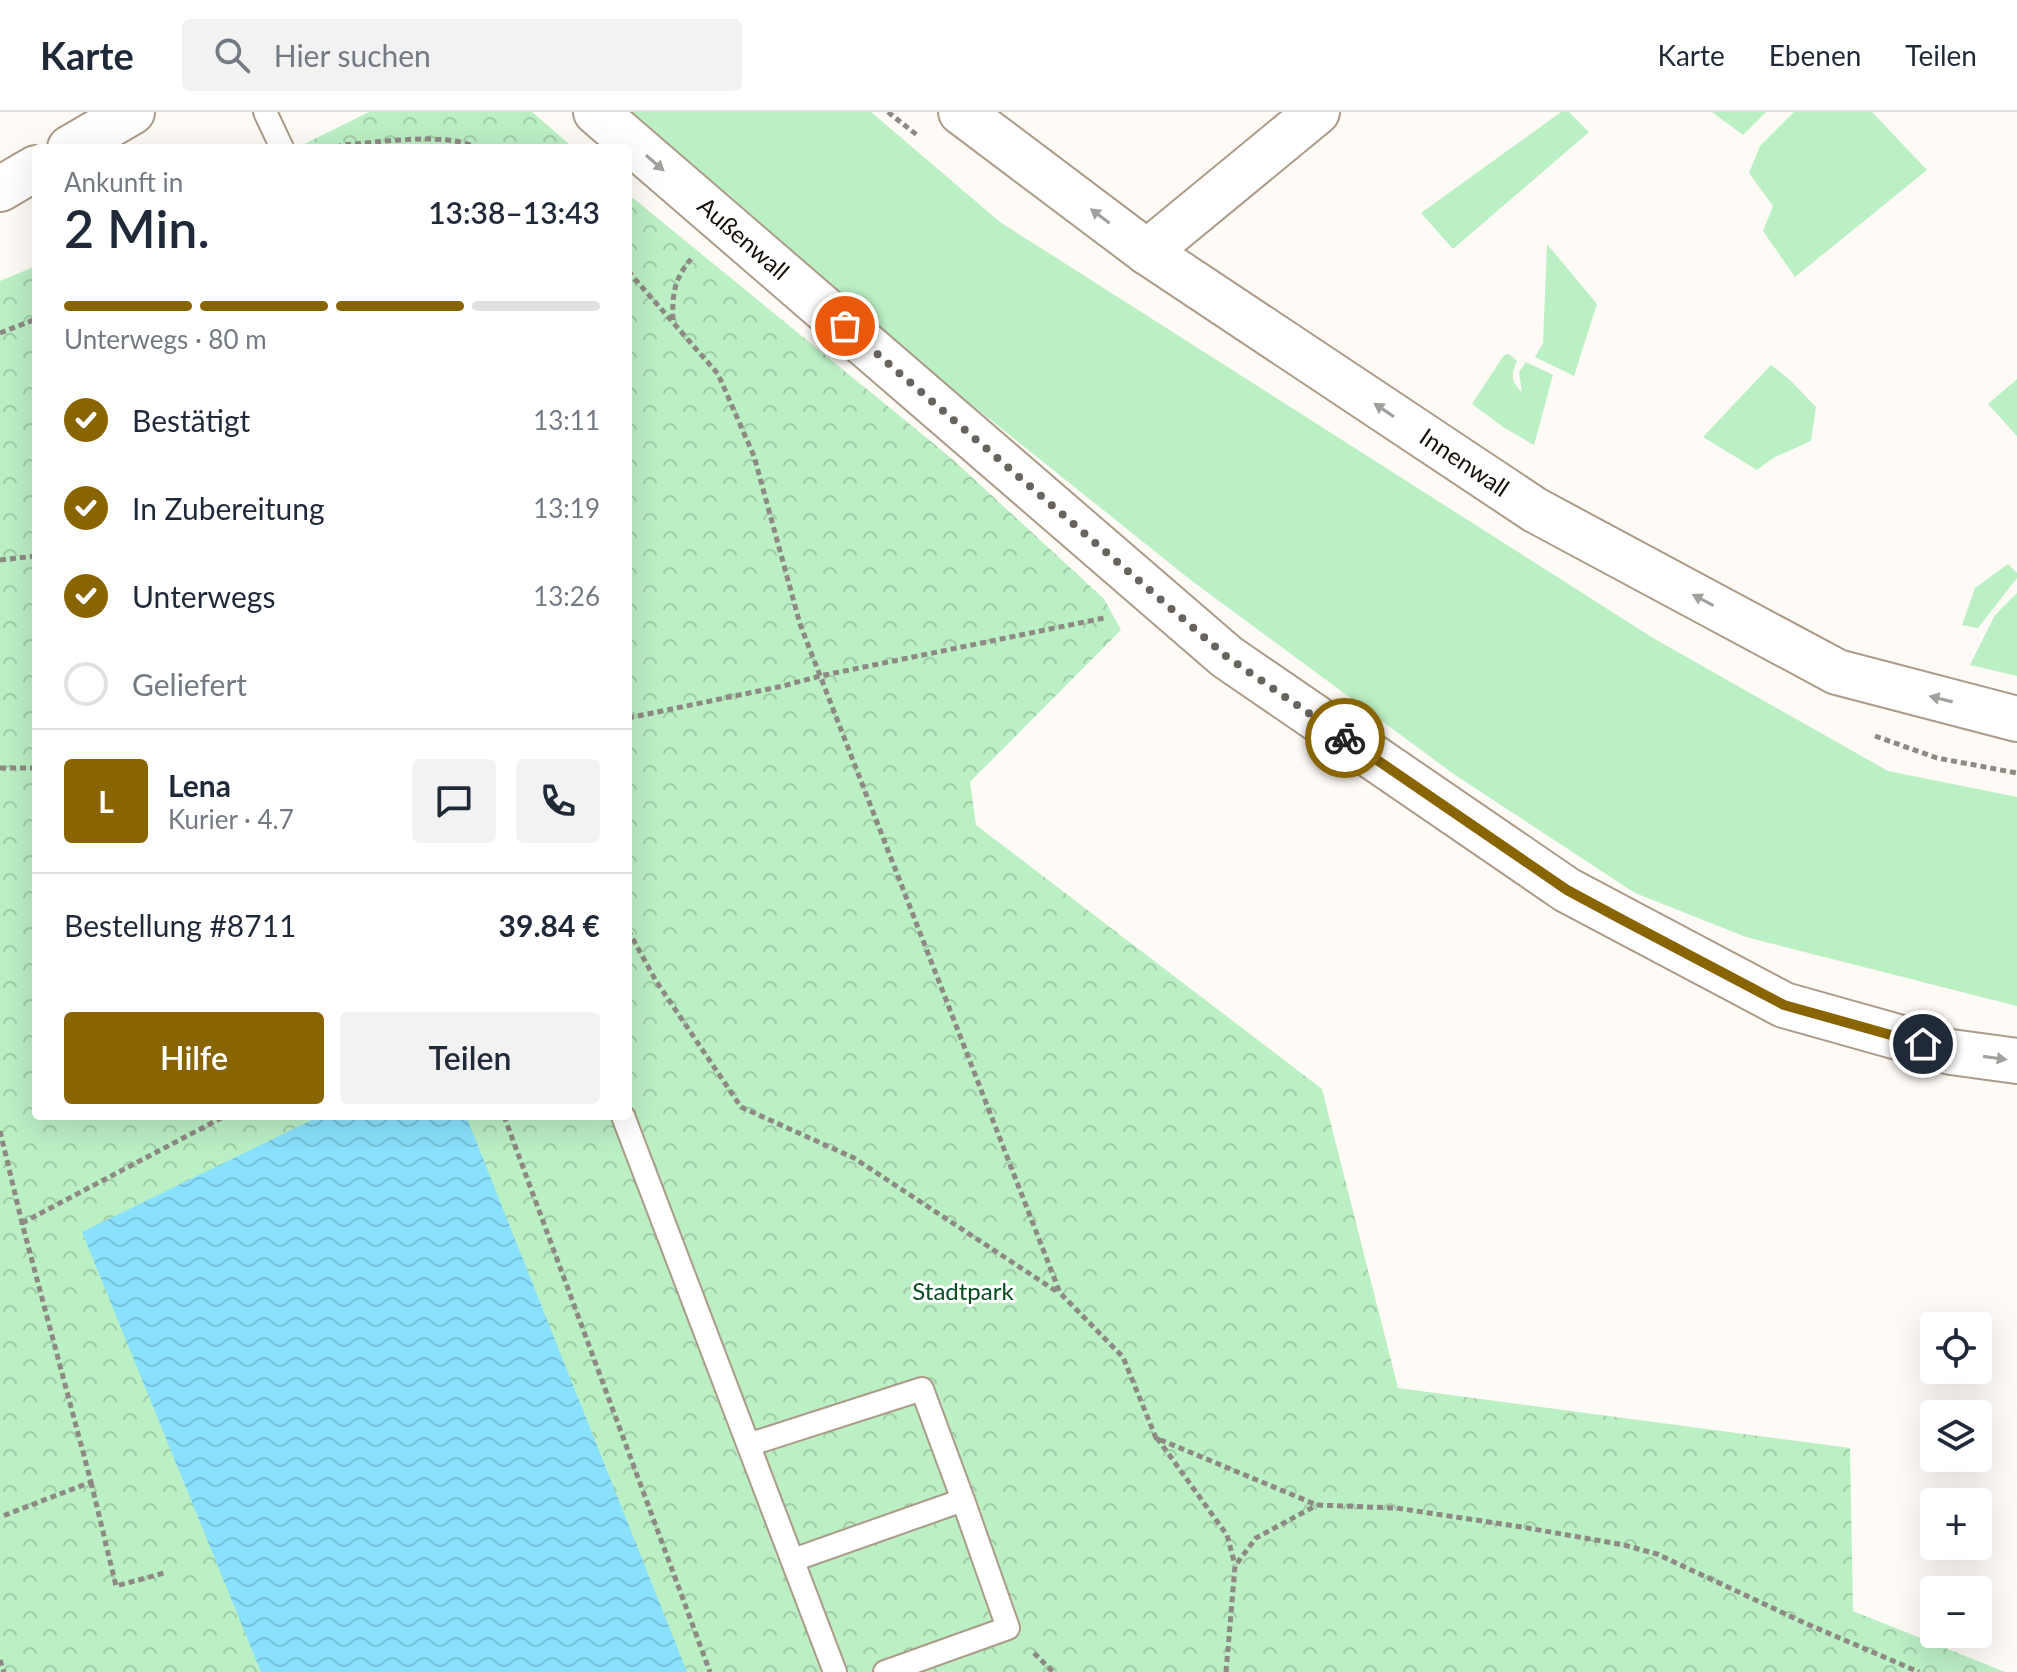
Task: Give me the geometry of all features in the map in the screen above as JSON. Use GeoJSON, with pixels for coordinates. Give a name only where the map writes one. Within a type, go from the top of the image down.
{"type":"FeatureCollection","features":[{"type":"Feature","properties":{"kind":"street"},"geometry":{"type":"LineString","coordinates":[[77,144],[132,112]]}},
{"type":"Feature","properties":{"kind":"street","name":"Außenwall"},"geometry":{"type":"LineString","coordinates":[[596,112],[1227,657],[1567,890],[1784,1005],[1951,1052],[2017,1061]]}},
{"type":"Feature","properties":{"kind":"street","name":"Innenwall"},"geometry":{"type":"LineString","coordinates":[[961,112],[1147,252],[1535,510],[1837,672],[2017,719]]}},
{"type":"Feature","properties":{"kind":"street"},"geometry":{"type":"LineString","coordinates":[[1147,252],[1317,112]]}},
{"type":"Feature","properties":{"kind":"street"},"geometry":{"type":"LineString","coordinates":[[0,189],[32,170]]}},
{"type":"Feature","properties":{"kind":"lane"},"geometry":{"type":"LineString","coordinates":[[265,112],[280,144]]}},
{"type":"Feature","properties":{"kind":"lane"},"geometry":{"type":"LineString","coordinates":[[625,1120],[751,1444],[835,1672]]}},
{"type":"Feature","properties":{"kind":"lane"},"geometry":{"type":"LineString","coordinates":[[751,1444],[922,1389],[1008,1628],[885,1672]]}},
{"type":"Feature","properties":{"kind":"lane"},"geometry":{"type":"LineString","coordinates":[[793,1560],[963,1500]]}},
{"type":"Feature","properties":{"kind":"path"},"geometry":{"type":"LineString","coordinates":[[356,144],[424,139],[468,144]]}},
{"type":"Feature","properties":{"kind":"path"},"geometry":{"type":"LineString","coordinates":[[673,321],[672,297],[677,278],[726,224]]}},
{"type":"Feature","properties":{"kind":"path"},"geometry":{"type":"LineString","coordinates":[[632,275],[718,374],[754,456],[800,624],[1060,1293]]}},
{"type":"Feature","properties":{"kind":"path"},"geometry":{"type":"LineString","coordinates":[[0,333],[32,321]]}},
{"type":"Feature","properties":{"kind":"path"},"geometry":{"type":"LineString","coordinates":[[0,560],[32,556]]}},
{"type":"Feature","properties":{"kind":"path"},"geometry":{"type":"LineString","coordinates":[[632,717],[1168,605]]}},
{"type":"Feature","properties":{"kind":"path"},"geometry":{"type":"LineString","coordinates":[[0,768],[32,768]]}},
{"type":"Feature","properties":{"kind":"path"},"geometry":{"type":"LineString","coordinates":[[632,937],[656,981],[741,1107],[854,1158],[1060,1293],[1123,1357],[1156,1438],[1227,1535],[1235,1566],[1226,1672]]}},
{"type":"Feature","properties":{"kind":"path"},"geometry":{"type":"LineString","coordinates":[[22,1223],[217,1120]]}},
{"type":"Feature","properties":{"kind":"path"},"geometry":{"type":"LineString","coordinates":[[505,1120],[710,1672]]}},
{"type":"Feature","properties":{"kind":"path"},"geometry":{"type":"LineString","coordinates":[[0,1131],[116,1586],[164,1573]]}},
{"type":"Feature","properties":{"kind":"path"},"geometry":{"type":"LineString","coordinates":[[1156,1438],[1317,1505],[1396,1508],[1624,1545],[1657,1554],[1919,1672]]}},
{"type":"Feature","properties":{"kind":"path"},"geometry":{"type":"LineString","coordinates":[[0,1517],[91,1482]]}},
{"type":"Feature","properties":{"kind":"path"},"geometry":{"type":"LineString","coordinates":[[1235,1566],[1256,1538],[1317,1505]]}},
{"type":"Feature","properties":{"kind":"path"},"geometry":{"type":"LineString","coordinates":[[0,1660],[4,1672]]}},
{"type":"Feature","properties":{"kind":"green space"},"geometry":{"type":"Polygon","coordinates":[[[369,112],[532,112],[569,144],[304,144],[369,112]]]}},
{"type":"Feature","properties":{"kind":"green space"},"geometry":{"type":"Polygon","coordinates":[[[620,112],[871,112],[1000,222],[1653,638],[1888,771],[2017,797],[2017,1006],[1746,937],[1635,893],[1455,775],[1192,581],[721,204],[620,112]]]}},
{"type":"Feature","properties":{"kind":"green space"},"geometry":{"type":"Polygon","coordinates":[[[1561,112],[1569,112],[1589,132],[1453,249],[1421,213],[1561,112]]]}},
{"type":"Feature","properties":{"kind":"green space"},"geometry":{"type":"Polygon","coordinates":[[[1712,112],[1766,112],[1743,135],[1712,112]]]}},
{"type":"Feature","properties":{"kind":"green space"},"geometry":{"type":"Polygon","coordinates":[[[1794,112],[1872,112],[1927,170],[1795,277],[1763,231],[1773,206],[1749,173],[1760,146],[1794,112]]]}},
{"type":"Feature","properties":{"kind":"green space","name":"Stadtpark"},"geometry":{"type":"Polygon","coordinates":[[[632,197],[950,457],[1104,599],[1121,630],[970,782],[976,825],[1322,1089],[1398,1388],[1850,1448],[1853,1611],[1920,1638],[1920,1648],[1945,1648],[2005,1672],[0,1672],[0,281],[32,268],[32,1120],[632,1120],[632,197]]]}},
{"type":"Feature","properties":{"kind":"green space"},"geometry":{"type":"Polygon","coordinates":[[[1547,244],[1597,304],[1574,376],[1535,357],[1543,343],[1547,244]]]}},
{"type":"Feature","properties":{"kind":"green space"},"geometry":{"type":"Polygon","coordinates":[[[1509,354],[1517,361],[1513,378],[1522,392],[1519,372],[1526,362],[1553,375],[1534,445],[1472,404],[1504,355],[1509,354]]]}},
{"type":"Feature","properties":{"kind":"green space"},"geometry":{"type":"Polygon","coordinates":[[[1771,365],[1816,407],[1811,441],[1773,458],[1757,470],[1703,437],[1771,365]]]}},
{"type":"Feature","properties":{"kind":"green space"},"geometry":{"type":"Polygon","coordinates":[[[2017,379],[2017,436],[1988,404],[2017,379]]]}},
{"type":"Feature","properties":{"kind":"green space"},"geometry":{"type":"Polygon","coordinates":[[[2008,564],[2017,573],[2017,578],[1978,628],[1962,625],[1975,588],[2008,564]]]}},
{"type":"Feature","properties":{"kind":"green space"},"geometry":{"type":"Polygon","coordinates":[[[2017,593],[2017,676],[1970,665],[1995,615],[2017,593]]]}},
{"type":"Feature","properties":{"kind":"water"},"geometry":{"type":"Polygon","coordinates":[[[312,1120],[468,1120],[687,1672],[261,1672],[82,1232],[312,1120]]]}},
{"type":"Feature","properties":{"kind":"way so far"},"geometry":{"type":"LineString","coordinates":[[845,326],[1227,657],[1345,738]]}},
{"type":"Feature","properties":{"kind":"route"},"geometry":{"type":"LineString","coordinates":[[1345,738],[1567,890],[1621,919],[1784,1005],[1923,1044]]}}]}
